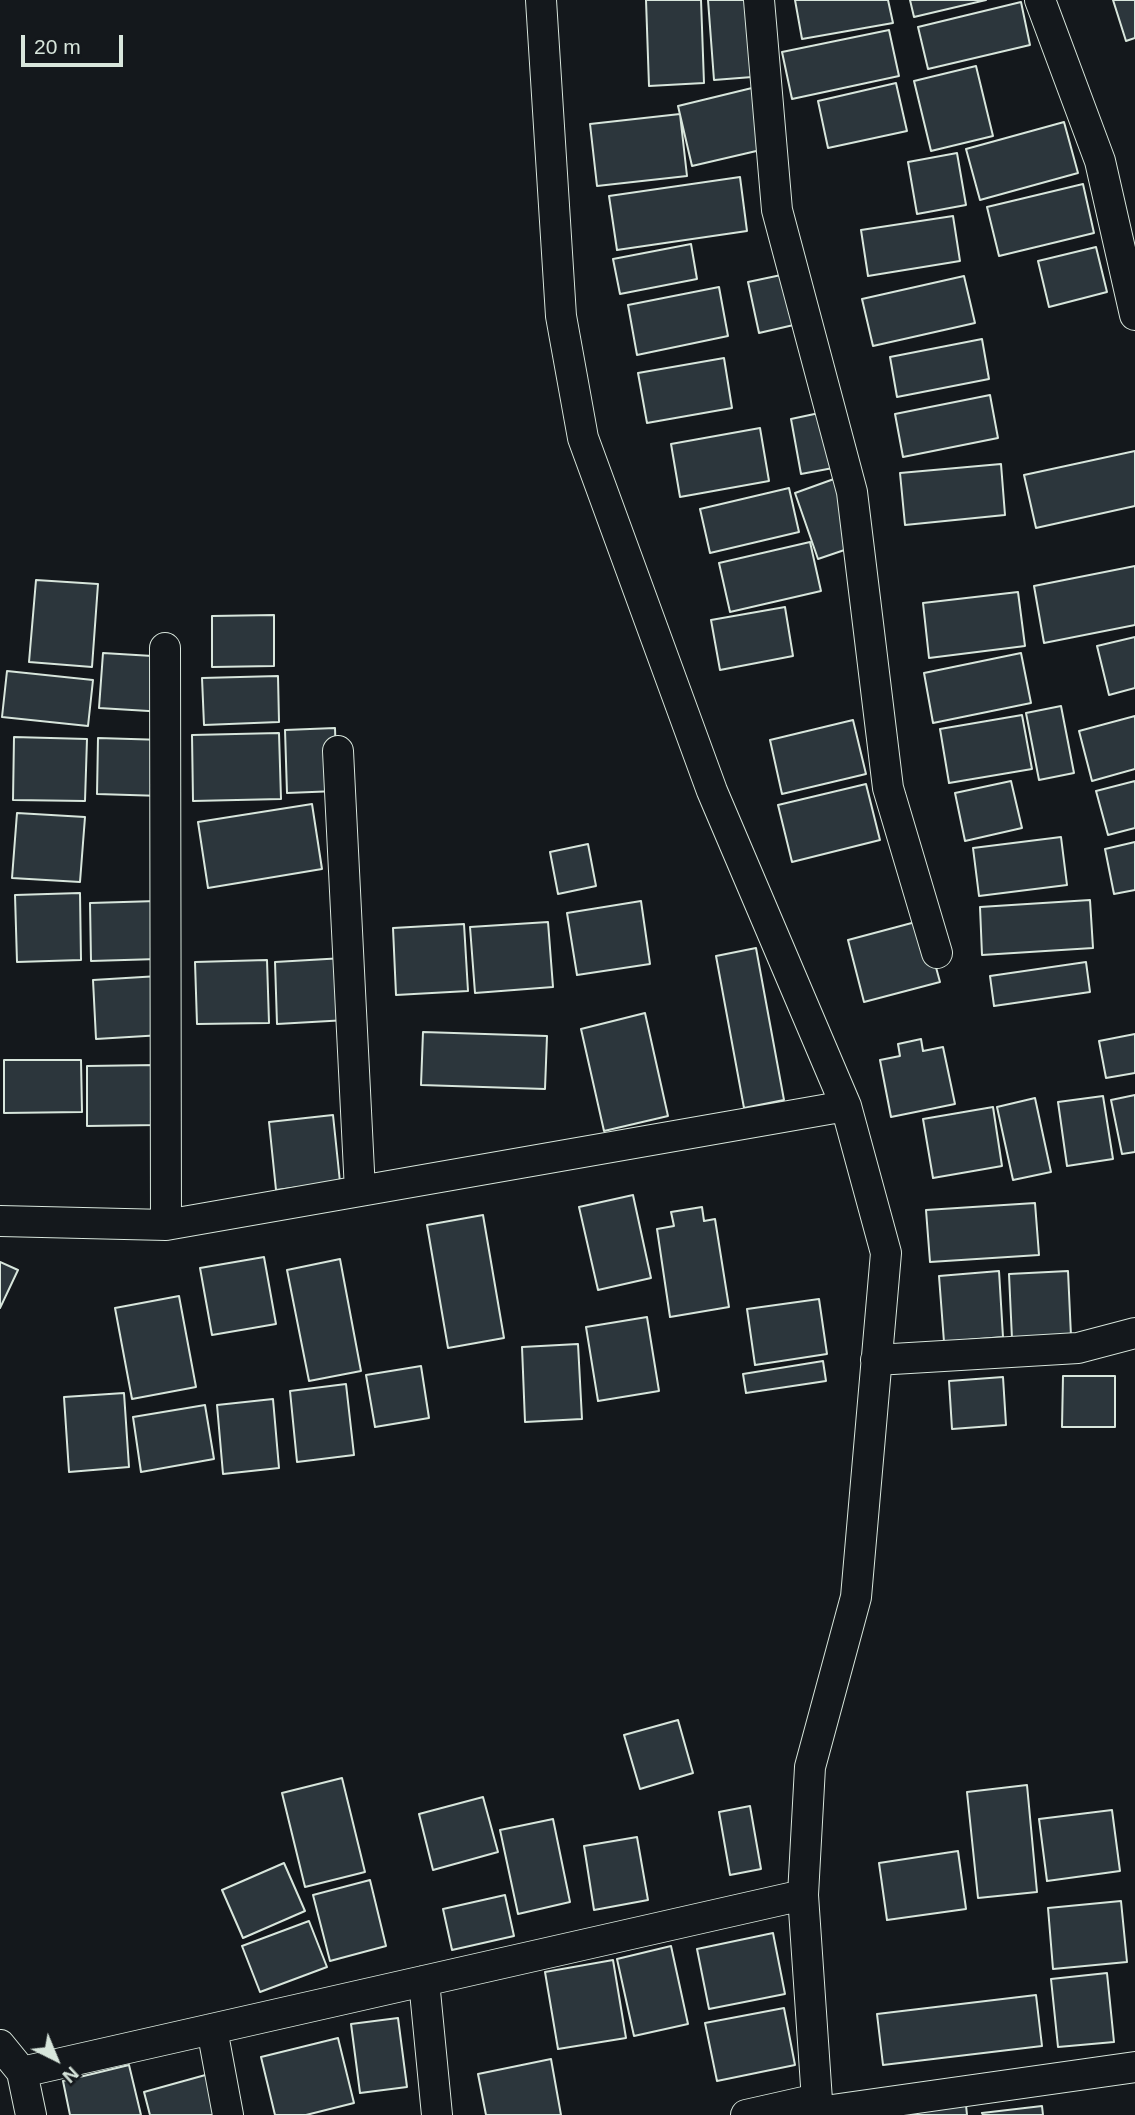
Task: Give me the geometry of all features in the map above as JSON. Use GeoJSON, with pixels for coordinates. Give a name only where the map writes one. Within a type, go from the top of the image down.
{"type":"FeatureCollection","features":[{"type":"Feature","properties":{"kind":"street"},"geometry":{"type":"LineString","coordinates":[[541,0],[561,316],[583,438],[712,791],[846,1106],[886,1254],[856,1597],[810,1767],[803,1895],[818,2109]]}},
{"type":"Feature","properties":{"kind":"street"},"geometry":{"type":"LineString","coordinates":[[759,0],[777,211],[852,492],[888,788],[937,953]]}},
{"type":"Feature","properties":{"kind":"street"},"geometry":{"type":"LineString","coordinates":[[1040,0],[1100,160],[1135,315]]}},
{"type":"Feature","properties":{"kind":"street"},"geometry":{"type":"LineString","coordinates":[[165,648],[166,1224]]}},
{"type":"Feature","properties":{"kind":"street"},"geometry":{"type":"LineString","coordinates":[[338,751],[360,1191]]}},
{"type":"Feature","properties":{"kind":"street"},"geometry":{"type":"LineString","coordinates":[[0,1221],[166,1224],[846,1106]]}},
{"type":"Feature","properties":{"kind":"street"},"geometry":{"type":"LineString","coordinates":[[876,1360],[1078,1348],[1135,1333]]}},
{"type":"Feature","properties":{"kind":"street"},"geometry":{"type":"LineString","coordinates":[[22,2072],[803,1895]]}},
{"type":"Feature","properties":{"kind":"street"},"geometry":{"type":"LineString","coordinates":[[424,1981],[437,2115]]}},
{"type":"Feature","properties":{"kind":"street"},"geometry":{"type":"LineString","coordinates":[[212,2029],[228,2115]]}},
{"type":"Feature","properties":{"kind":"street"},"geometry":{"type":"LineString","coordinates":[[0,2045],[22,2072],[31,2115]]}},
{"type":"Feature","properties":{"kind":"street"},"geometry":{"type":"LineString","coordinates":[[746,2115],[818,2109],[1135,2067]]}},
{"type":"Feature","properties":{"kind":"building"},"geometry":{"type":"Polygon","coordinates":[[[646,0],[701,0],[704,83],[649,86],[646,0]]]}},
{"type":"Feature","properties":{"kind":"building"},"geometry":{"type":"Polygon","coordinates":[[[708,0],[760,0],[765,76],[714,80],[708,0]]]}},
{"type":"Feature","properties":{"kind":"building"},"geometry":{"type":"Polygon","coordinates":[[[795,0],[888,0],[893,23],[802,39],[795,0]]]}},
{"type":"Feature","properties":{"kind":"building"},"geometry":{"type":"Polygon","coordinates":[[[910,0],[986,0],[914,17],[910,0]]]}},
{"type":"Feature","properties":{"kind":"building"},"geometry":{"type":"Polygon","coordinates":[[[1113,0],[1135,0],[1135,38],[1126,41],[1113,0]]]}},
{"type":"Feature","properties":{"kind":"building"},"geometry":{"type":"Polygon","coordinates":[[[1021,2],[1030,45],[928,69],[918,27],[1021,2]]]}},
{"type":"Feature","properties":{"kind":"building"},"geometry":{"type":"Polygon","coordinates":[[[889,30],[899,76],[792,99],[782,52],[889,30]]]}},
{"type":"Feature","properties":{"kind":"building"},"geometry":{"type":"Polygon","coordinates":[[[976,66],[993,136],[931,151],[914,81],[976,66]]]}},
{"type":"Feature","properties":{"kind":"building"},"geometry":{"type":"Polygon","coordinates":[[[896,83],[907,131],[828,148],[818,101],[896,83]]]}},
{"type":"Feature","properties":{"kind":"building"},"geometry":{"type":"Polygon","coordinates":[[[752,88],[765,149],[692,166],[678,106],[752,88]]]}},
{"type":"Feature","properties":{"kind":"building"},"geometry":{"type":"Polygon","coordinates":[[[680,114],[687,176],[597,186],[590,124],[680,114]]]}},
{"type":"Feature","properties":{"kind":"building"},"geometry":{"type":"Polygon","coordinates":[[[1064,122],[1078,173],[980,200],[966,149],[1064,122]]]}},
{"type":"Feature","properties":{"kind":"building"},"geometry":{"type":"Polygon","coordinates":[[[957,153],[966,205],[917,214],[908,162],[957,153]]]}},
{"type":"Feature","properties":{"kind":"building"},"geometry":{"type":"Polygon","coordinates":[[[740,177],[747,231],[617,250],[609,196],[740,177]]]}},
{"type":"Feature","properties":{"kind":"building"},"geometry":{"type":"Polygon","coordinates":[[[1083,184],[1094,233],[999,256],[987,207],[1083,184]]]}},
{"type":"Feature","properties":{"kind":"building"},"geometry":{"type":"Polygon","coordinates":[[[953,216],[960,261],[868,276],[861,230],[953,216]]]}},
{"type":"Feature","properties":{"kind":"building"},"geometry":{"type":"Polygon","coordinates":[[[691,244],[697,279],[620,294],[613,259],[691,244]]]}},
{"type":"Feature","properties":{"kind":"building"},"geometry":{"type":"Polygon","coordinates":[[[1096,247],[1107,292],[1049,307],[1038,261],[1096,247]]]}},
{"type":"Feature","properties":{"kind":"building"},"geometry":{"type":"Polygon","coordinates":[[[800,271],[811,321],[759,333],[748,282],[800,271]]]}},
{"type":"Feature","properties":{"kind":"building"},"geometry":{"type":"Polygon","coordinates":[[[964,276],[975,323],[873,346],[862,299],[964,276]]]}},
{"type":"Feature","properties":{"kind":"building"},"geometry":{"type":"Polygon","coordinates":[[[719,287],[728,336],[637,355],[628,305],[719,287]]]}},
{"type":"Feature","properties":{"kind":"building"},"geometry":{"type":"Polygon","coordinates":[[[982,339],[989,379],[897,397],[890,357],[982,339]]]}},
{"type":"Feature","properties":{"kind":"building"},"geometry":{"type":"Polygon","coordinates":[[[724,358],[732,408],[647,423],[638,373],[724,358]]]}},
{"type":"Feature","properties":{"kind":"building"},"geometry":{"type":"Polygon","coordinates":[[[990,395],[998,438],[903,457],[895,414],[990,395]]]}},
{"type":"Feature","properties":{"kind":"building"},"geometry":{"type":"Polygon","coordinates":[[[838,409],[849,465],[801,474],[791,419],[838,409]]]}},
{"type":"Feature","properties":{"kind":"building"},"geometry":{"type":"Polygon","coordinates":[[[760,428],[769,481],[680,497],[671,444],[760,428]]]}},
{"type":"Feature","properties":{"kind":"building"},"geometry":{"type":"Polygon","coordinates":[[[1135,451],[1135,506],[1036,528],[1024,475],[1135,451]]]}},
{"type":"Feature","properties":{"kind":"building"},"geometry":{"type":"Polygon","coordinates":[[[1001,464],[1005,515],[905,525],[900,473],[1001,464]]]}},
{"type":"Feature","properties":{"kind":"building"},"geometry":{"type":"Polygon","coordinates":[[[845,475],[868,542],[818,559],[795,493],[845,475]]]}},
{"type":"Feature","properties":{"kind":"building"},"geometry":{"type":"Polygon","coordinates":[[[789,488],[799,532],[710,553],[700,509],[789,488]]]}},
{"type":"Feature","properties":{"kind":"building"},"geometry":{"type":"Polygon","coordinates":[[[810,542],[821,591],[730,612],[719,563],[810,542]]]}},
{"type":"Feature","properties":{"kind":"building"},"geometry":{"type":"Polygon","coordinates":[[[1135,566],[1135,625],[1044,643],[1034,586],[1135,566]]]}},
{"type":"Feature","properties":{"kind":"building"},"geometry":{"type":"Polygon","coordinates":[[[36,580],[98,584],[92,667],[29,662],[36,580]]]}},
{"type":"Feature","properties":{"kind":"building"},"geometry":{"type":"Polygon","coordinates":[[[1018,592],[1025,646],[929,658],[923,603],[1018,592]]]}},
{"type":"Feature","properties":{"kind":"building"},"geometry":{"type":"Polygon","coordinates":[[[785,607],[793,656],[720,670],[711,620],[785,607]]]}},
{"type":"Feature","properties":{"kind":"building"},"geometry":{"type":"Polygon","coordinates":[[[274,615],[274,666],[212,667],[212,616],[274,615]]]}},
{"type":"Feature","properties":{"kind":"building"},"geometry":{"type":"Polygon","coordinates":[[[1135,637],[1135,688],[1109,695],[1097,646],[1135,637]]]}},
{"type":"Feature","properties":{"kind":"building"},"geometry":{"type":"Polygon","coordinates":[[[103,653],[169,657],[165,712],[99,708],[103,653]]]}},
{"type":"Feature","properties":{"kind":"building"},"geometry":{"type":"Polygon","coordinates":[[[1021,653],[1031,703],[933,723],[924,673],[1021,653]]]}},
{"type":"Feature","properties":{"kind":"building"},"geometry":{"type":"Polygon","coordinates":[[[7,671],[93,680],[88,726],[2,717],[7,671]]]}},
{"type":"Feature","properties":{"kind":"building"},"geometry":{"type":"Polygon","coordinates":[[[278,676],[279,722],[204,725],[202,678],[278,676]]]}},
{"type":"Feature","properties":{"kind":"building"},"geometry":{"type":"Polygon","coordinates":[[[1061,706],[1074,773],[1039,780],[1026,713],[1061,706]]]}},
{"type":"Feature","properties":{"kind":"building"},"geometry":{"type":"Polygon","coordinates":[[[1022,715],[1032,769],[949,783],[940,729],[1022,715]]]}},
{"type":"Feature","properties":{"kind":"building"},"geometry":{"type":"Polygon","coordinates":[[[1135,716],[1135,769],[1092,781],[1079,731],[1135,716]]]}},
{"type":"Feature","properties":{"kind":"building"},"geometry":{"type":"Polygon","coordinates":[[[853,720],[866,774],[782,794],[770,740],[853,720]]]}},
{"type":"Feature","properties":{"kind":"building"},"geometry":{"type":"Polygon","coordinates":[[[335,728],[337,791],[287,793],[285,730],[335,728]]]}},
{"type":"Feature","properties":{"kind":"building"},"geometry":{"type":"Polygon","coordinates":[[[279,733],[281,799],[193,801],[192,735],[279,733]]]}},
{"type":"Feature","properties":{"kind":"building"},"geometry":{"type":"Polygon","coordinates":[[[14,737],[87,739],[85,801],[13,800],[14,737]]]}},
{"type":"Feature","properties":{"kind":"building"},"geometry":{"type":"Polygon","coordinates":[[[98,738],[164,740],[162,796],[97,794],[98,738]]]}},
{"type":"Feature","properties":{"kind":"building"},"geometry":{"type":"Polygon","coordinates":[[[1011,781],[1022,828],[965,841],[955,793],[1011,781]]]}},
{"type":"Feature","properties":{"kind":"building"},"geometry":{"type":"Polygon","coordinates":[[[1135,781],[1135,828],[1108,835],[1096,791],[1135,781]]]}},
{"type":"Feature","properties":{"kind":"building"},"geometry":{"type":"Polygon","coordinates":[[[866,784],[880,840],[792,862],[778,805],[866,784]]]}},
{"type":"Feature","properties":{"kind":"building"},"geometry":{"type":"Polygon","coordinates":[[[312,804],[322,869],[208,888],[198,822],[312,804]]]}},
{"type":"Feature","properties":{"kind":"building"},"geometry":{"type":"Polygon","coordinates":[[[17,813],[85,817],[80,882],[12,878],[17,813]]]}},
{"type":"Feature","properties":{"kind":"building"},"geometry":{"type":"Polygon","coordinates":[[[1061,837],[1067,885],[979,896],[973,848],[1061,837]]]}},
{"type":"Feature","properties":{"kind":"building"},"geometry":{"type":"Polygon","coordinates":[[[1135,842],[1135,890],[1114,894],[1105,849],[1135,842]]]}},
{"type":"Feature","properties":{"kind":"building"},"geometry":{"type":"Polygon","coordinates":[[[588,844],[596,886],[558,894],[550,852],[588,844]]]}},
{"type":"Feature","properties":{"kind":"building"},"geometry":{"type":"Polygon","coordinates":[[[80,893],[81,960],[17,962],[15,895],[80,893]]]}},
{"type":"Feature","properties":{"kind":"building"},"geometry":{"type":"Polygon","coordinates":[[[1090,900],[1093,948],[982,955],[980,907],[1090,900]]]}},
{"type":"Feature","properties":{"kind":"building"},"geometry":{"type":"Polygon","coordinates":[[[157,901],[158,959],[91,961],[90,903],[157,901]]]}},
{"type":"Feature","properties":{"kind":"building"},"geometry":{"type":"Polygon","coordinates":[[[641,901],[650,964],[577,975],[567,913],[641,901]]]}},
{"type":"Feature","properties":{"kind":"building"},"geometry":{"type":"Polygon","coordinates":[[[923,920],[940,982],[864,1002],[848,940],[923,920]]]}},
{"type":"Feature","properties":{"kind":"building"},"geometry":{"type":"Polygon","coordinates":[[[548,922],[553,987],[475,993],[470,927],[548,922]]]}},
{"type":"Feature","properties":{"kind":"building"},"geometry":{"type":"Polygon","coordinates":[[[464,924],[468,991],[396,995],[393,928],[464,924]]]}},
{"type":"Feature","properties":{"kind":"building"},"geometry":{"type":"Polygon","coordinates":[[[756,948],[784,1100],[744,1108],[716,956],[756,948]]]}},
{"type":"Feature","properties":{"kind":"building"},"geometry":{"type":"Polygon","coordinates":[[[344,958],[347,1020],[277,1024],[275,962],[344,958]]]}},
{"type":"Feature","properties":{"kind":"building"},"geometry":{"type":"Polygon","coordinates":[[[267,960],[269,1023],[197,1024],[195,962],[267,960]]]}},
{"type":"Feature","properties":{"kind":"building"},"geometry":{"type":"Polygon","coordinates":[[[1086,962],[1090,992],[994,1006],[990,976],[1086,962]]]}},
{"type":"Feature","properties":{"kind":"building"},"geometry":{"type":"Polygon","coordinates":[[[159,976],[162,1035],[96,1039],[93,980],[159,976]]]}},
{"type":"Feature","properties":{"kind":"building"},"geometry":{"type":"Polygon","coordinates":[[[645,1013],[668,1116],[604,1131],[581,1029],[645,1013]]]}},
{"type":"Feature","properties":{"kind":"building"},"geometry":{"type":"Polygon","coordinates":[[[423,1032],[547,1036],[545,1089],[421,1085],[423,1032]]]}},
{"type":"Feature","properties":{"kind":"building"},"geometry":{"type":"Polygon","coordinates":[[[1135,1034],[1135,1073],[1106,1078],[1099,1041],[1135,1034]]]}},
{"type":"Feature","properties":{"kind":"building"},"geometry":{"type":"Polygon","coordinates":[[[921,1039],[923,1051],[943,1047],[955,1104],[891,1117],[880,1060],[900,1056],[898,1044],[921,1039]]]}},
{"type":"Feature","properties":{"kind":"building"},"geometry":{"type":"Polygon","coordinates":[[[4,1060],[81,1060],[82,1112],[4,1113],[4,1060]]]}},
{"type":"Feature","properties":{"kind":"building"},"geometry":{"type":"Polygon","coordinates":[[[157,1065],[158,1125],[87,1126],[87,1066],[157,1065]]]}},
{"type":"Feature","properties":{"kind":"building"},"geometry":{"type":"Polygon","coordinates":[[[1135,1095],[1135,1152],[1122,1154],[1111,1100],[1135,1095]]]}},
{"type":"Feature","properties":{"kind":"building"},"geometry":{"type":"Polygon","coordinates":[[[1103,1096],[1113,1159],[1067,1166],[1058,1102],[1103,1096]]]}},
{"type":"Feature","properties":{"kind":"building"},"geometry":{"type":"Polygon","coordinates":[[[1035,1098],[1051,1172],[1013,1180],[997,1107],[1035,1098]]]}},
{"type":"Feature","properties":{"kind":"building"},"geometry":{"type":"Polygon","coordinates":[[[993,1107],[1002,1166],[933,1178],[923,1119],[993,1107]]]}},
{"type":"Feature","properties":{"kind":"building"},"geometry":{"type":"Polygon","coordinates":[[[333,1115],[340,1182],[276,1190],[269,1122],[333,1115]]]}},
{"type":"Feature","properties":{"kind":"building"},"geometry":{"type":"Polygon","coordinates":[[[633,1195],[651,1278],[598,1290],[579,1207],[633,1195]]]}},
{"type":"Feature","properties":{"kind":"building"},"geometry":{"type":"Polygon","coordinates":[[[1035,1203],[1039,1255],[930,1262],[926,1210],[1035,1203]]]}},
{"type":"Feature","properties":{"kind":"building"},"geometry":{"type":"Polygon","coordinates":[[[702,1207],[704,1221],[715,1219],[729,1307],[670,1317],[657,1229],[674,1226],[671,1212],[702,1207]]]}},
{"type":"Feature","properties":{"kind":"building"},"geometry":{"type":"Polygon","coordinates":[[[483,1215],[504,1338],[448,1348],[427,1225],[483,1215]]]}},
{"type":"Feature","properties":{"kind":"building"},"geometry":{"type":"Polygon","coordinates":[[[264,1257],[276,1324],[212,1335],[200,1268],[264,1257]]]}},
{"type":"Feature","properties":{"kind":"building"},"geometry":{"type":"Polygon","coordinates":[[[340,1259],[361,1371],[309,1381],[287,1270],[340,1259]]]}},
{"type":"Feature","properties":{"kind":"building"},"geometry":{"type":"Polygon","coordinates":[[[0,1262],[18,1270],[0,1308],[0,1262]]]}},
{"type":"Feature","properties":{"kind":"building"},"geometry":{"type":"Polygon","coordinates":[[[999,1271],[1003,1337],[944,1342],[939,1276],[999,1271]]]}},
{"type":"Feature","properties":{"kind":"building"},"geometry":{"type":"Polygon","coordinates":[[[1068,1271],[1071,1336],[1012,1339],[1009,1274],[1068,1271]]]}},
{"type":"Feature","properties":{"kind":"building"},"geometry":{"type":"Polygon","coordinates":[[[179,1296],[196,1387],[132,1399],[115,1308],[179,1296]]]}},
{"type":"Feature","properties":{"kind":"building"},"geometry":{"type":"Polygon","coordinates":[[[819,1299],[827,1354],[755,1365],[747,1309],[819,1299]]]}},
{"type":"Feature","properties":{"kind":"building"},"geometry":{"type":"Polygon","coordinates":[[[647,1317],[659,1391],[598,1401],[586,1327],[647,1317]]]}},
{"type":"Feature","properties":{"kind":"building"},"geometry":{"type":"Polygon","coordinates":[[[578,1344],[582,1419],[525,1422],[522,1347],[578,1344]]]}},
{"type":"Feature","properties":{"kind":"building"},"geometry":{"type":"Polygon","coordinates":[[[823,1361],[826,1381],[746,1393],[743,1374],[823,1361]]]}},
{"type":"Feature","properties":{"kind":"building"},"geometry":{"type":"Polygon","coordinates":[[[421,1366],[429,1418],[375,1427],[366,1375],[421,1366]]]}},
{"type":"Feature","properties":{"kind":"building"},"geometry":{"type":"Polygon","coordinates":[[[1063,1376],[1115,1376],[1115,1427],[1062,1427],[1063,1376]]]}},
{"type":"Feature","properties":{"kind":"building"},"geometry":{"type":"Polygon","coordinates":[[[1003,1377],[1006,1425],[952,1429],[949,1381],[1003,1377]]]}},
{"type":"Feature","properties":{"kind":"building"},"geometry":{"type":"Polygon","coordinates":[[[346,1384],[354,1455],[297,1462],[290,1391],[346,1384]]]}},
{"type":"Feature","properties":{"kind":"building"},"geometry":{"type":"Polygon","coordinates":[[[124,1393],[129,1467],[69,1472],[64,1397],[124,1393]]]}},
{"type":"Feature","properties":{"kind":"building"},"geometry":{"type":"Polygon","coordinates":[[[273,1399],[279,1468],[223,1474],[217,1405],[273,1399]]]}},
{"type":"Feature","properties":{"kind":"building"},"geometry":{"type":"Polygon","coordinates":[[[205,1405],[214,1459],[141,1472],[133,1417],[205,1405]]]}},
{"type":"Feature","properties":{"kind":"building"},"geometry":{"type":"Polygon","coordinates":[[[678,1720],[693,1773],[640,1789],[624,1735],[678,1720]]]}},
{"type":"Feature","properties":{"kind":"building"},"geometry":{"type":"Polygon","coordinates":[[[342,1778],[365,1872],[305,1887],[282,1793],[342,1778]]]}},
{"type":"Feature","properties":{"kind":"building"},"geometry":{"type":"Polygon","coordinates":[[[1027,1785],[1037,1892],[978,1898],[967,1792],[1027,1785]]]}},
{"type":"Feature","properties":{"kind":"building"},"geometry":{"type":"Polygon","coordinates":[[[483,1797],[498,1852],[433,1870],[419,1814],[483,1797]]]}},
{"type":"Feature","properties":{"kind":"building"},"geometry":{"type":"Polygon","coordinates":[[[750,1806],[761,1869],[730,1875],[719,1812],[750,1806]]]}},
{"type":"Feature","properties":{"kind":"building"},"geometry":{"type":"Polygon","coordinates":[[[1112,1810],[1120,1871],[1047,1881],[1039,1819],[1112,1810]]]}},
{"type":"Feature","properties":{"kind":"building"},"geometry":{"type":"Polygon","coordinates":[[[553,1819],[570,1902],[518,1914],[500,1830],[553,1819]]]}},
{"type":"Feature","properties":{"kind":"building"},"geometry":{"type":"Polygon","coordinates":[[[637,1837],[648,1900],[594,1910],[584,1846],[637,1837]]]}},
{"type":"Feature","properties":{"kind":"building"},"geometry":{"type":"Polygon","coordinates":[[[958,1851],[966,1909],[887,1920],[879,1863],[958,1851]]]}},
{"type":"Feature","properties":{"kind":"building"},"geometry":{"type":"Polygon","coordinates":[[[284,1863],[305,1911],[243,1938],[222,1890],[284,1863]]]}},
{"type":"Feature","properties":{"kind":"building"},"geometry":{"type":"Polygon","coordinates":[[[370,1880],[386,1946],[330,1961],[313,1895],[370,1880]]]}},
{"type":"Feature","properties":{"kind":"building"},"geometry":{"type":"Polygon","coordinates":[[[505,1895],[514,1936],[452,1950],[443,1909],[505,1895]]]}},
{"type":"Feature","properties":{"kind":"building"},"geometry":{"type":"Polygon","coordinates":[[[1121,1901],[1127,1962],[1053,1969],[1048,1908],[1121,1901]]]}},
{"type":"Feature","properties":{"kind":"building"},"geometry":{"type":"Polygon","coordinates":[[[309,1921],[327,1967],[260,1992],[242,1946],[309,1921]]]}},
{"type":"Feature","properties":{"kind":"building"},"geometry":{"type":"Polygon","coordinates":[[[773,1933],[785,1994],[709,2009],[697,1949],[773,1933]]]}},
{"type":"Feature","properties":{"kind":"building"},"geometry":{"type":"Polygon","coordinates":[[[671,1946],[688,2024],[634,2036],[617,1959],[671,1946]]]}},
{"type":"Feature","properties":{"kind":"building"},"geometry":{"type":"Polygon","coordinates":[[[613,1960],[626,2038],[558,2049],[545,1972],[613,1960]]]}},
{"type":"Feature","properties":{"kind":"building"},"geometry":{"type":"Polygon","coordinates":[[[1107,1973],[1114,2042],[1058,2047],[1051,1979],[1107,1973]]]}},
{"type":"Feature","properties":{"kind":"building"},"geometry":{"type":"Polygon","coordinates":[[[1036,1995],[1042,2046],[883,2065],[877,2014],[1036,1995]]]}},
{"type":"Feature","properties":{"kind":"building"},"geometry":{"type":"Polygon","coordinates":[[[784,2008],[795,2065],[717,2081],[705,2023],[784,2008]]]}},
{"type":"Feature","properties":{"kind":"building"},"geometry":{"type":"Polygon","coordinates":[[[398,2018],[407,2087],[360,2093],[351,2024],[398,2018]]]}},
{"type":"Feature","properties":{"kind":"building"},"geometry":{"type":"Polygon","coordinates":[[[338,2038],[354,2103],[306,2115],[275,2115],[261,2057],[338,2038]]]}},
{"type":"Feature","properties":{"kind":"building"},"geometry":{"type":"Polygon","coordinates":[[[551,2059],[561,2115],[486,2115],[478,2074],[551,2059]]]}},
{"type":"Feature","properties":{"kind":"building"},"geometry":{"type":"Polygon","coordinates":[[[129,2065],[141,2115],[70,2115],[63,2081],[129,2065]]]}},
{"type":"Feature","properties":{"kind":"building"},"geometry":{"type":"Polygon","coordinates":[[[209,2074],[220,2115],[150,2115],[144,2092],[209,2074]]]}},
{"type":"Feature","properties":{"kind":"building"},"geometry":{"type":"Polygon","coordinates":[[[966,2105],[967,2115],[912,2115],[912,2113],[966,2105]]]}},
{"type":"Feature","properties":{"kind":"building"},"geometry":{"type":"Polygon","coordinates":[[[1042,2106],[1043,2115],[982,2113],[1042,2106]]]}}]}
